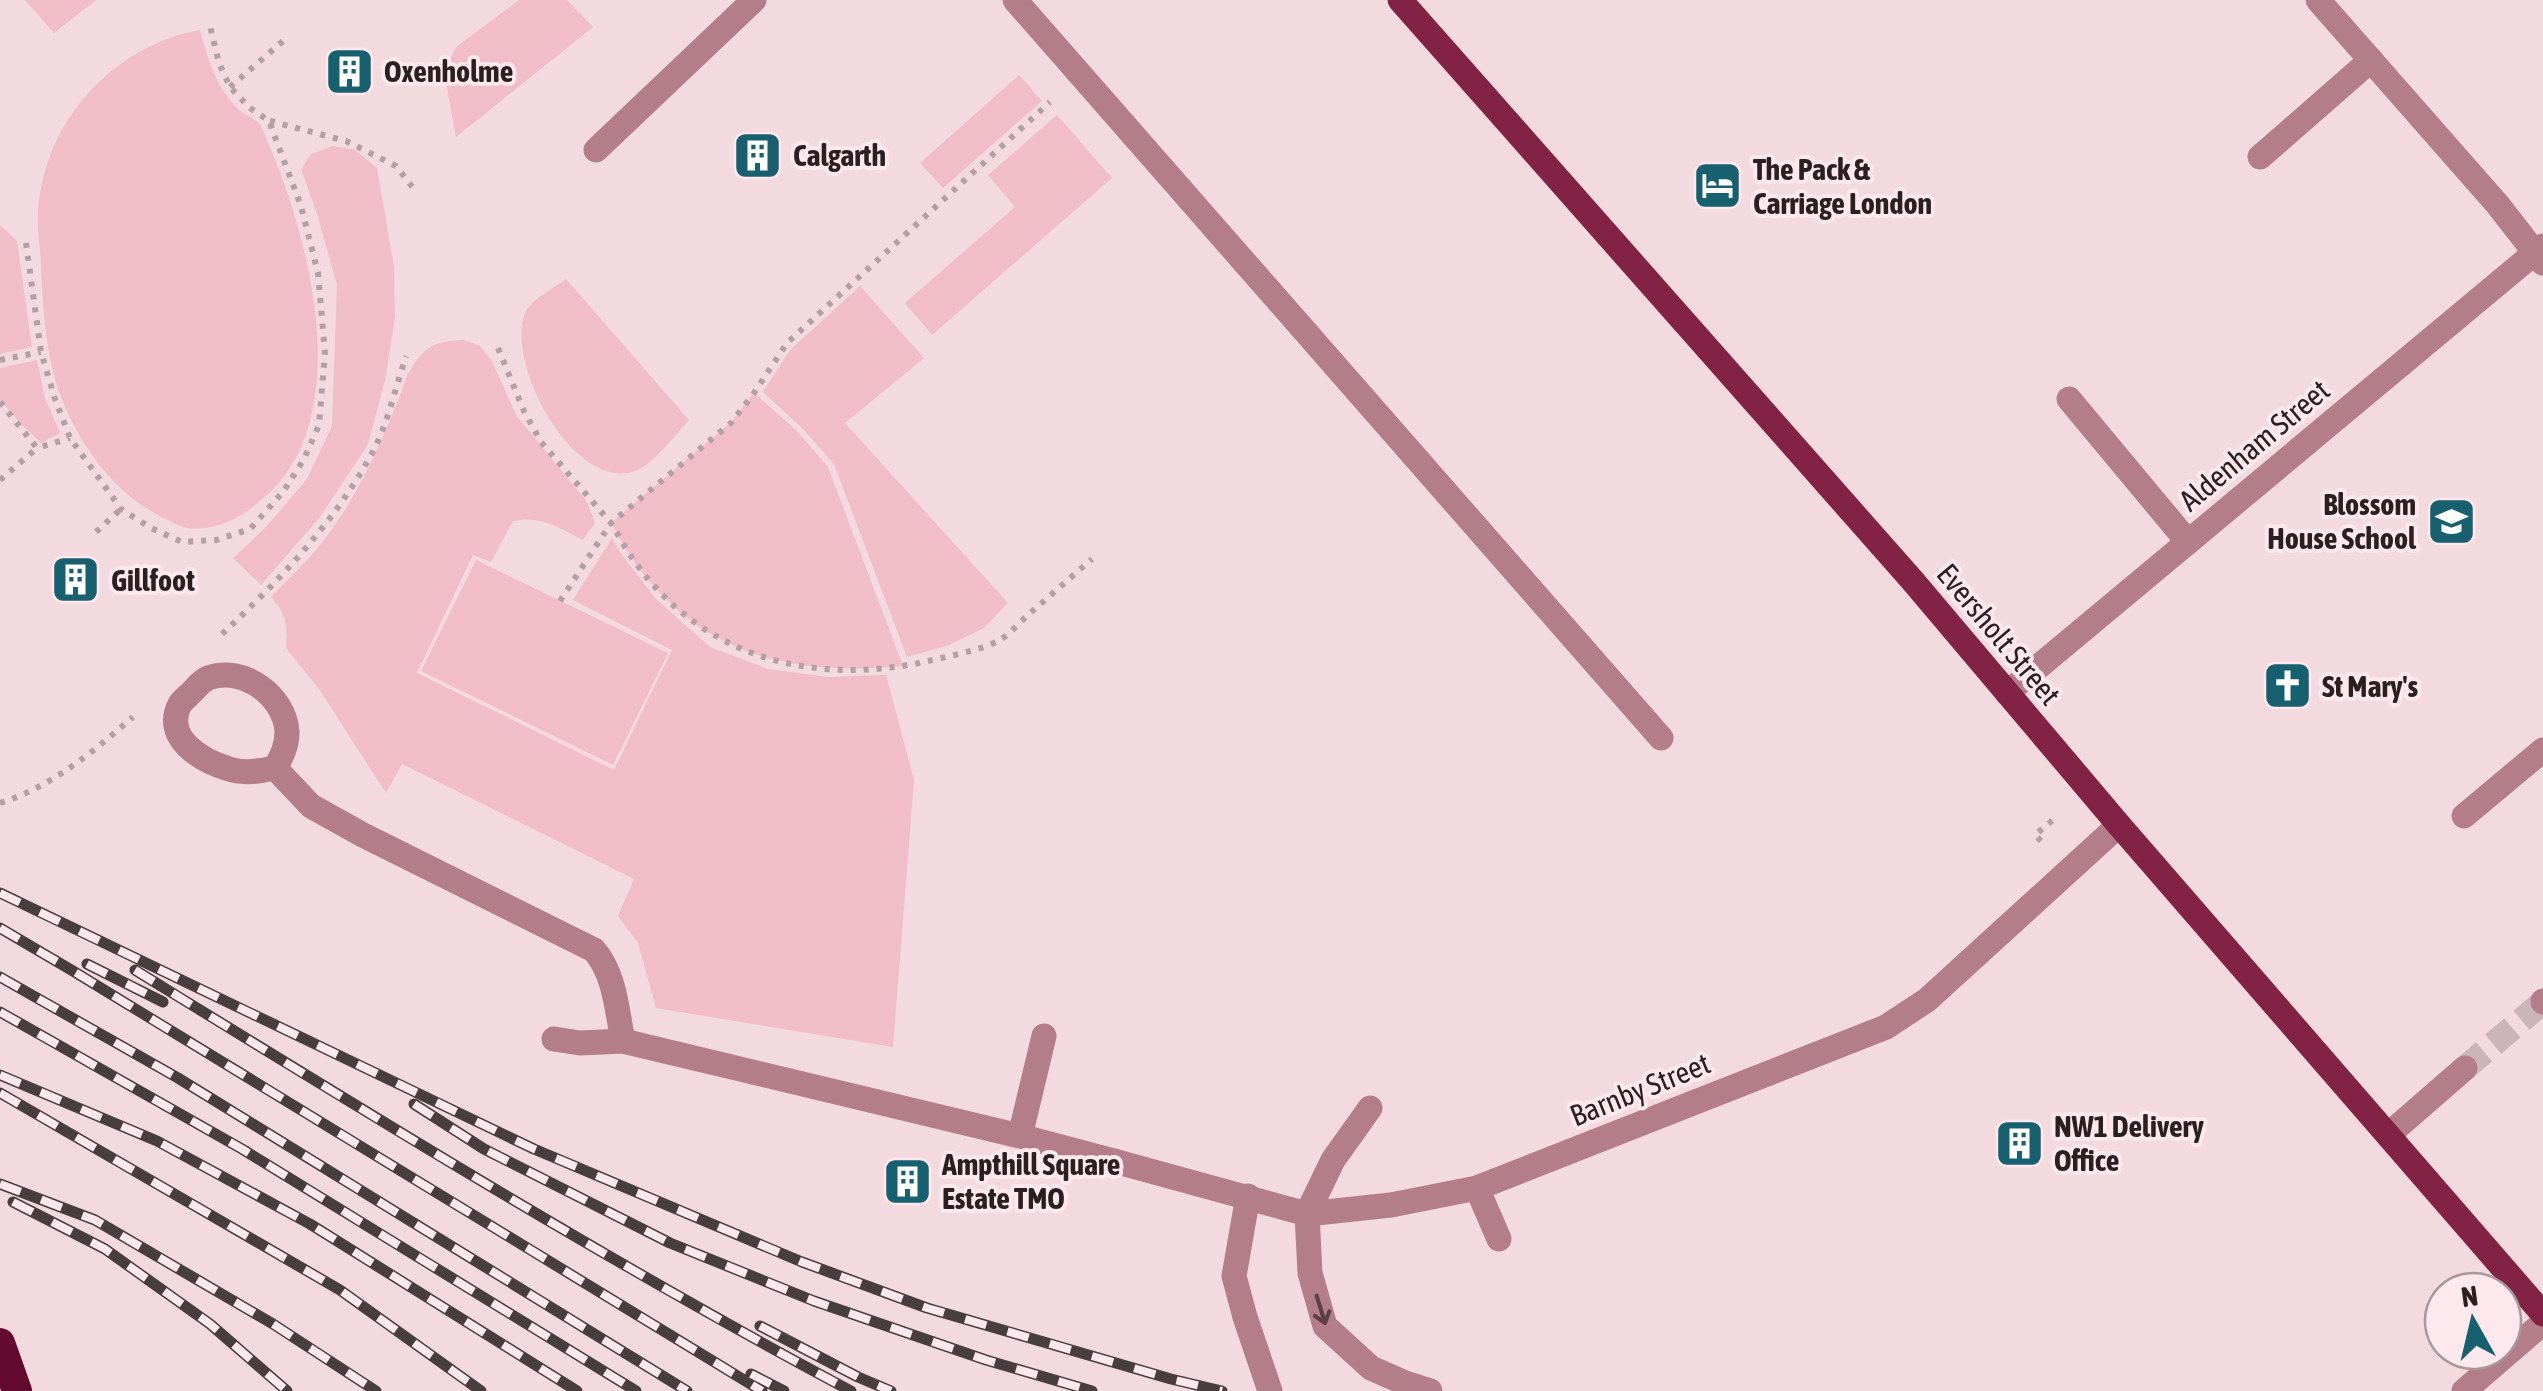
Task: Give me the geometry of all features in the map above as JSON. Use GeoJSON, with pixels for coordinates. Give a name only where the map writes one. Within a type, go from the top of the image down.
{"type":"FeatureCollection","features":[{"type":"Feature","properties":{"kind":"highway"},"geometry":{"type":"LineString","coordinates":[[0,1343],[16,1391]]}},
{"type":"Feature","properties":{"kind":"main road","name":"Eversholt Street"},"geometry":{"type":"LineString","coordinates":[[1400,0],[1886,550],[2543,1314]]}},
{"type":"Feature","properties":{"kind":"street"},"geometry":{"type":"LineString","coordinates":[[596,150],[754,0]]}},
{"type":"Feature","properties":{"kind":"street"},"geometry":{"type":"LineString","coordinates":[[1015,0],[1661,738]]}},
{"type":"Feature","properties":{"kind":"street"},"geometry":{"type":"LineString","coordinates":[[2318,0],[2540,253]]}},
{"type":"Feature","properties":{"kind":"street"},"geometry":{"type":"LineString","coordinates":[[2260,157],[2371,60]]}},
{"type":"Feature","properties":{"kind":"street","name":"Aldenham Street"},"geometry":{"type":"LineString","coordinates":[[2007,693],[2540,253]]}},
{"type":"Feature","properties":{"kind":"street"},"geometry":{"type":"LineString","coordinates":[[2069,399],[2188,542]]}},
{"type":"Feature","properties":{"kind":"street"},"geometry":{"type":"LineString","coordinates":[[223,675],[258,684],[282,710],[287,730],[285,751],[275,768],[256,772],[230,769],[188,749],[179,736],[176,720],[180,703],[205,679],[223,675]]}},
{"type":"Feature","properties":{"kind":"street"},"geometry":{"type":"LineString","coordinates":[[2464,816],[2543,750]]}},
{"type":"Feature","properties":{"kind":"street"},"geometry":{"type":"LineString","coordinates":[[275,768],[311,806],[594,950],[610,976],[624,1041]]}},
{"type":"Feature","properties":{"kind":"street","name":"Barnby Street"},"geometry":{"type":"LineString","coordinates":[[554,1038],[624,1041],[1020,1136],[1307,1214],[1390,1205],[1477,1188],[1886,1027],[1927,1000],[2119,825]]}},
{"type":"Feature","properties":{"kind":"street"},"geometry":{"type":"LineString","coordinates":[[1020,1136],[1044,1036]]}},
{"type":"Feature","properties":{"kind":"street"},"geometry":{"type":"LineString","coordinates":[[2388,1135],[2465,1068]]}},
{"type":"Feature","properties":{"kind":"street"},"geometry":{"type":"LineString","coordinates":[[1370,1108],[1333,1160],[1307,1214],[1310,1273],[1325,1326],[1371,1368],[1430,1391]]}},
{"type":"Feature","properties":{"kind":"street"},"geometry":{"type":"LineString","coordinates":[[1477,1188],[1499,1239]]}},
{"type":"Feature","properties":{"kind":"street"},"geometry":{"type":"LineString","coordinates":[[1248,1196],[1234,1276],[1270,1391]]}},
{"type":"Feature","properties":{"kind":"street"},"geometry":{"type":"LineString","coordinates":[[2464,1391],[2543,1323]]}},
{"type":"Feature","properties":{"kind":"path"},"geometry":{"type":"LineString","coordinates":[[209,22],[219,63],[230,87],[250,108],[270,120],[346,140],[396,166],[417,193]]}},
{"type":"Feature","properties":{"kind":"path"},"geometry":{"type":"LineString","coordinates":[[230,87],[284,41]]}},
{"type":"Feature","properties":{"kind":"path"},"geometry":{"type":"LineString","coordinates":[[560,601],[611,523],[730,424],[787,342],[1081,75]]}},
{"type":"Feature","properties":{"kind":"path"},"geometry":{"type":"LineString","coordinates":[[26,243],[41,352],[55,399],[70,438],[120,509],[182,542],[216,540],[250,529],[284,492],[304,459],[319,424],[326,353],[318,273],[301,206],[270,120]]}},
{"type":"Feature","properties":{"kind":"path"},"geometry":{"type":"LineString","coordinates":[[498,348],[541,442],[611,523],[634,562],[691,621],[726,643],[767,659],[812,668],[861,670],[946,657],[1000,640],[1092,559]]}},
{"type":"Feature","properties":{"kind":"path"},"geometry":{"type":"LineString","coordinates":[[0,360],[41,352]]}},
{"type":"Feature","properties":{"kind":"path"},"geometry":{"type":"LineString","coordinates":[[210,646],[264,596],[337,510],[372,455],[406,356]]}},
{"type":"Feature","properties":{"kind":"path"},"geometry":{"type":"LineString","coordinates":[[0,402],[36,448]]}},
{"type":"Feature","properties":{"kind":"path"},"geometry":{"type":"LineString","coordinates":[[0,480],[36,448],[70,438]]}},
{"type":"Feature","properties":{"kind":"path"},"geometry":{"type":"LineString","coordinates":[[96,532],[120,509]]}},
{"type":"Feature","properties":{"kind":"path"},"geometry":{"type":"LineString","coordinates":[[0,803],[46,784],[142,708]]}},
{"type":"Feature","properties":{"kind":"path"},"geometry":{"type":"LineString","coordinates":[[2035,835],[2054,819]]}},
{"type":"Feature","properties":{"kind":"shaded area"},"geometry":{"type":"Polygon","coordinates":[[[25,0],[96,0],[54,33],[25,0]]]}},
{"type":"Feature","properties":{"kind":"shaded area"},"geometry":{"type":"Polygon","coordinates":[[[519,0],[567,0],[593,27],[456,137],[444,72],[456,47],[519,0]]]}},
{"type":"Feature","properties":{"kind":"shaded area"},"geometry":{"type":"Polygon","coordinates":[[[200,30],[219,83],[239,110],[261,127],[281,174],[309,273],[318,358],[311,415],[290,467],[273,489],[244,513],[212,527],[187,528],[149,510],[118,485],[71,420],[49,353],[38,221],[42,182],[52,150],[87,94],[138,53],[200,30]]]}},
{"type":"Feature","properties":{"kind":"shaded area"},"geometry":{"type":"Polygon","coordinates":[[[1019,75],[1042,101],[943,188],[920,163],[1019,75]]]}},
{"type":"Feature","properties":{"kind":"shaded area"},"geometry":{"type":"Polygon","coordinates":[[[1057,115],[1112,178],[932,335],[905,303],[1015,207],[988,175],[1057,115]]]}},
{"type":"Feature","properties":{"kind":"shaded area"},"geometry":{"type":"Polygon","coordinates":[[[333,146],[355,150],[377,168],[394,267],[395,317],[385,380],[368,444],[320,517],[261,585],[233,558],[307,479],[332,426],[337,285],[301,169],[311,154],[333,146]]]}},
{"type":"Feature","properties":{"kind":"shaded area"},"geometry":{"type":"Polygon","coordinates":[[[0,225],[17,241],[32,347],[0,354],[0,225]]]}},
{"type":"Feature","properties":{"kind":"shaded area"},"geometry":{"type":"Polygon","coordinates":[[[566,279],[689,420],[655,457],[632,472],[609,472],[587,461],[566,441],[534,389],[521,334],[525,313],[537,298],[566,279]]]}},
{"type":"Feature","properties":{"kind":"shaded area"},"geometry":{"type":"Polygon","coordinates":[[[860,286],[924,358],[845,423],[1008,603],[984,628],[949,645],[907,657],[834,464],[763,392],[790,350],[860,286]]]}},
{"type":"Feature","properties":{"kind":"shaded area"},"geometry":{"type":"Polygon","coordinates":[[[464,340],[480,346],[492,361],[516,415],[587,502],[595,523],[583,540],[541,521],[513,521],[491,562],[473,555],[417,673],[614,770],[672,650],[573,600],[612,538],[656,599],[710,647],[768,669],[828,677],[886,675],[914,780],[893,1047],[656,1008],[638,943],[618,916],[634,879],[402,764],[386,793],[319,689],[286,648],[285,620],[271,597],[338,521],[362,481],[419,357],[437,344],[464,340]]]}},
{"type":"Feature","properties":{"kind":"shaded area"},"geometry":{"type":"Polygon","coordinates":[[[37,360],[45,398],[60,433],[41,443],[0,400],[0,368],[37,360]]]}},
{"type":"Feature","properties":{"kind":"shaded area"},"geometry":{"type":"Polygon","coordinates":[[[754,393],[796,430],[828,467],[903,666],[862,668],[788,663],[721,640],[662,595],[635,563],[611,523],[730,423],[754,393]]]}},
{"type":"Feature","properties":{"kind":"shaded area"},"geometry":{"type":"Polygon","coordinates":[[[476,560],[668,653],[613,765],[421,671],[476,560]]]}},
{"type":"Feature","properties":{"kind":"tunnel"},"geometry":{"type":"LineString","coordinates":[[2465,1068],[2543,1002]]}},
{"type":"Feature","properties":{"kind":"railway"},"geometry":{"type":"LineString","coordinates":[[0,893],[534,1149],[802,1262],[927,1308],[1222,1391]]}},
{"type":"Feature","properties":{"kind":"railway"},"geometry":{"type":"LineString","coordinates":[[0,928],[762,1391]]}},
{"type":"Feature","properties":{"kind":"railway"},"geometry":{"type":"LineString","coordinates":[[87,964],[163,1002]]}},
{"type":"Feature","properties":{"kind":"railway"},"geometry":{"type":"LineString","coordinates":[[135,970],[579,1239],[851,1391]]}},
{"type":"Feature","properties":{"kind":"railway"},"geometry":{"type":"LineString","coordinates":[[0,977],[178,1078],[687,1391]]}},
{"type":"Feature","properties":{"kind":"railway"},"geometry":{"type":"LineString","coordinates":[[0,1012],[242,1149],[636,1391]]}},
{"type":"Feature","properties":{"kind":"railway"},"geometry":{"type":"LineString","coordinates":[[0,1075],[157,1141],[310,1224],[577,1391]]}},
{"type":"Feature","properties":{"kind":"railway"},"geometry":{"type":"LineString","coordinates":[[0,1093],[340,1290],[481,1391]]}},
{"type":"Feature","properties":{"kind":"railway"},"geometry":{"type":"LineString","coordinates":[[414,1104],[484,1149],[670,1243],[814,1301],[986,1360],[1092,1391]]}},
{"type":"Feature","properties":{"kind":"railway"},"geometry":{"type":"LineString","coordinates":[[0,1184],[95,1220],[273,1324],[376,1391]]}},
{"type":"Feature","properties":{"kind":"railway"},"geometry":{"type":"LineString","coordinates":[[13,1202],[105,1249],[210,1324],[287,1391]]}},
{"type":"Feature","properties":{"kind":"railway"},"geometry":{"type":"LineString","coordinates":[[760,1326],[891,1391]]}},
{"type":"Feature","properties":{"kind":"railway"},"geometry":{"type":"LineString","coordinates":[[751,1374],[784,1391]]}},
{"type":"Feature","properties":{"kind":"place","name":"Oxenholme"},"geometry":{"type":"Point","coordinates":[349,71]}},
{"type":"Feature","properties":{"kind":"place","name":"Calgarth"},"geometry":{"type":"Point","coordinates":[758,155]}},
{"type":"Feature","properties":{"kind":"place","name":"The Pack & Carriage London"},"geometry":{"type":"Point","coordinates":[1718,186]}},
{"type":"Feature","properties":{"kind":"place","name":"Blossom House School"},"geometry":{"type":"Point","coordinates":[2451,521]}},
{"type":"Feature","properties":{"kind":"place","name":"Gillfoot"},"geometry":{"type":"Point","coordinates":[76,580]}},
{"type":"Feature","properties":{"kind":"place","name":"St Mary's"},"geometry":{"type":"Point","coordinates":[2287,686]}},
{"type":"Feature","properties":{"kind":"place","name":"NW1 Delivery Office"},"geometry":{"type":"Point","coordinates":[2019,1143]}},
{"type":"Feature","properties":{"kind":"place","name":"Ampthill Square Estate TMO"},"geometry":{"type":"Point","coordinates":[907,1181]}}]}
